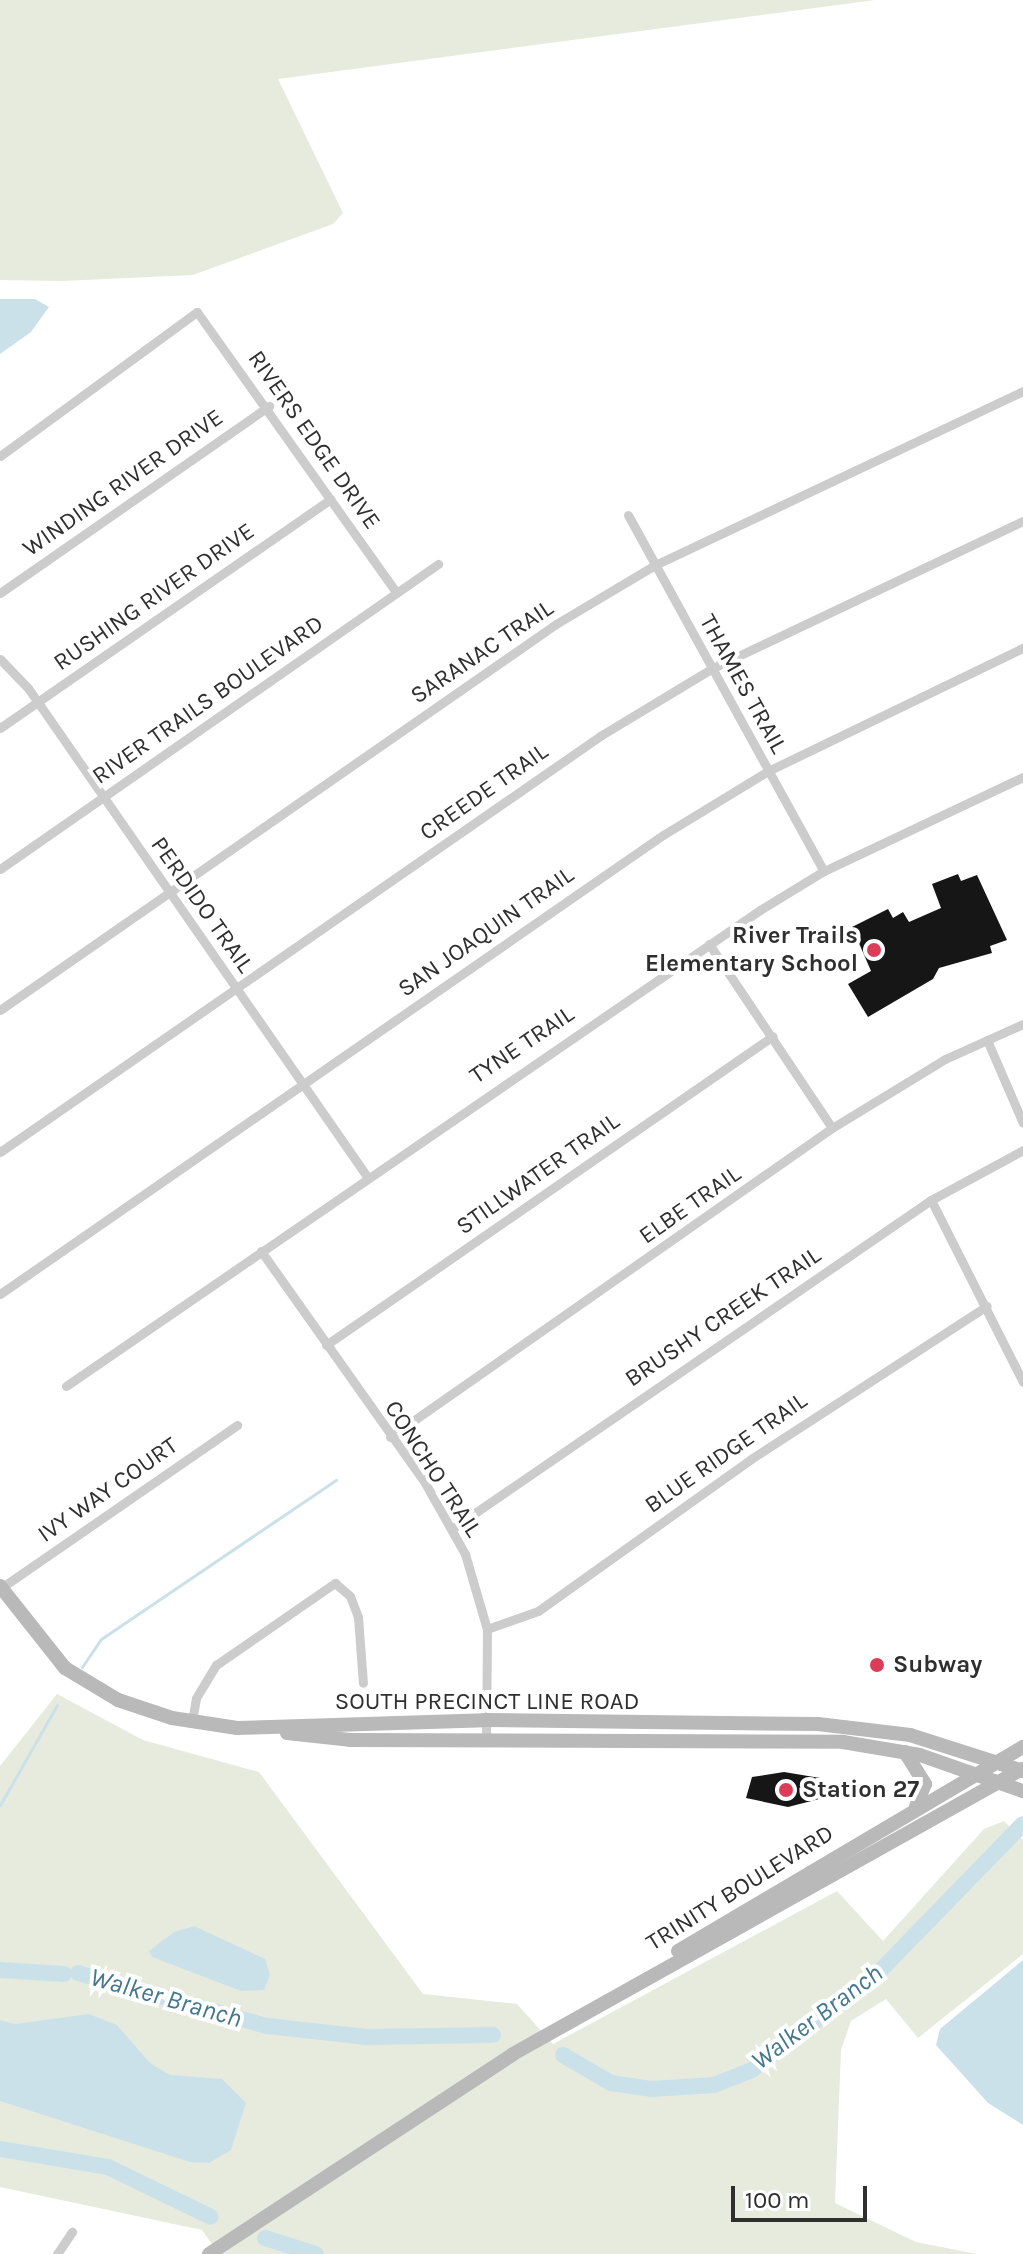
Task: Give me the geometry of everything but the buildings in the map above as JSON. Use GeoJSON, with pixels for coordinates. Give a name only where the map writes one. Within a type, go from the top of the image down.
{"type":"FeatureCollection","features":[{"type":"Feature","properties":{"kind":"main road","name":"SOUTH PRECINCT LINE ROAD"},"geometry":{"type":"LineString","coordinates":[[2,1592],[65,1668],[118,1700],[192,1721],[237,1728],[485,1720],[768,1724],[910,1735],[1022,1770]]}},
{"type":"Feature","properties":{"kind":"main road"},"geometry":{"type":"LineString","coordinates":[[597,1742],[613,1735],[727,1735],[733,1724]]}},
{"type":"Feature","properties":{"kind":"main road"},"geometry":{"type":"LineString","coordinates":[[765,1744],[768,1724]]}},
{"type":"Feature","properties":{"kind":"main road"},"geometry":{"type":"LineString","coordinates":[[237,1728],[350,1740],[486,1738],[765,1744],[843,1742],[905,1752],[1022,1791]]}},
{"type":"Feature","properties":{"kind":"main road","name":"TRINITY BOULEVARD"},"geometry":{"type":"LineString","coordinates":[[209,2254],[608,1998],[916,1806],[1023,1747]]}},
{"type":"Feature","properties":{"kind":"main road"},"geometry":{"type":"LineString","coordinates":[[905,1752],[925,1784],[916,1806]]}},
{"type":"Feature","properties":{"kind":"main road","name":"TRINITY BOULEVARD"},"geometry":{"type":"LineString","coordinates":[[608,1998],[1022,1770]]}},
{"type":"Feature","properties":{"kind":"street","name":"RIVERS EDGE DRIVE"},"geometry":{"type":"LineString","coordinates":[[0,456],[197,312],[269,406],[396,592]]}},
{"type":"Feature","properties":{"kind":"street","name":"SARANAC TRAIL"},"geometry":{"type":"LineString","coordinates":[[0,1010],[556,624],[655,565],[1023,391]]}},
{"type":"Feature","properties":{"kind":"street","name":"WINDING RIVER DRIVE"},"geometry":{"type":"LineString","coordinates":[[0,593],[269,406]]}},
{"type":"Feature","properties":{"kind":"street","name":"RUSHING RIVER DRIVE"},"geometry":{"type":"LineString","coordinates":[[0,728],[331,499]]}},
{"type":"Feature","properties":{"kind":"street","name":"THAMES TRAIL"},"geometry":{"type":"LineString","coordinates":[[628,515],[824,871]]}},
{"type":"Feature","properties":{"kind":"street","name":"CREEDE TRAIL"},"geometry":{"type":"LineString","coordinates":[[0,1152],[600,736],[711,669],[1023,521]]}},
{"type":"Feature","properties":{"kind":"street","name":"RIVER TRAILS BOULEVARD"},"geometry":{"type":"LineString","coordinates":[[0,869],[438,564]]}},
{"type":"Feature","properties":{"kind":"street","name":"SAN JOAQUIN TRAIL"},"geometry":{"type":"LineString","coordinates":[[0,1294],[617,866],[768,771],[1023,648]]}},
{"type":"Feature","properties":{"kind":"street","name":"PERDIDO TRAIL"},"geometry":{"type":"LineString","coordinates":[[0,659],[37,702],[368,1178]]}},
{"type":"Feature","properties":{"kind":"street","name":"TYNE TRAIL"},"geometry":{"type":"LineString","coordinates":[[66,1386],[709,944],[824,871],[1023,777]]}},
{"type":"Feature","properties":{"kind":"street"},"geometry":{"type":"LineString","coordinates":[[709,944],[832,1128]]}},
{"type":"Feature","properties":{"kind":"street","name":"ELBE TRAIL"},"geometry":{"type":"LineString","coordinates":[[390,1437],[832,1128],[987,1040],[1023,1024]]}},
{"type":"Feature","properties":{"kind":"street","name":"STILLWATER TRAIL"},"geometry":{"type":"LineString","coordinates":[[326,1345],[773,1036]]}},
{"type":"Feature","properties":{"kind":"street"},"geometry":{"type":"LineString","coordinates":[[987,1040],[1023,1123]]}},
{"type":"Feature","properties":{"kind":"street","name":"BRUSHY CREEK TRAIL"},"geometry":{"type":"LineString","coordinates":[[453,1528],[931,1200],[1023,1150]]}},
{"type":"Feature","properties":{"kind":"street"},"geometry":{"type":"LineString","coordinates":[[931,1200],[1023,1382]]}},
{"type":"Feature","properties":{"kind":"street","name":"CONCHO TRAIL"},"geometry":{"type":"LineString","coordinates":[[261,1251],[453,1528],[487,1629],[486,1738]]}},
{"type":"Feature","properties":{"kind":"street","name":"BLUE RIDGE TRAIL"},"geometry":{"type":"LineString","coordinates":[[487,1629],[538,1611],[751,1459],[987,1306]]}},
{"type":"Feature","properties":{"kind":"street","name":"IVY WAY COURT"},"geometry":{"type":"LineString","coordinates":[[2,1592],[237,1425]]}},
{"type":"Feature","properties":{"kind":"street"},"geometry":{"type":"LineString","coordinates":[[192,1721],[196,1698],[216,1665],[329,1585],[341,1585],[358,1617],[363,1683]]}},
{"type":"Feature","properties":{"kind":"street"},"geometry":{"type":"LineString","coordinates":[[57,2254],[72,2232]]}},
{"type":"Feature","properties":{"kind":"shaded area"},"geometry":{"type":"Polygon","coordinates":[[[0,0],[875,0],[278,79],[343,213],[333,224],[193,275],[62,281],[0,280],[0,0]]]}},
{"type":"Feature","properties":{"kind":"shaded area"},"geometry":{"type":"Polygon","coordinates":[[[57,1694],[143,1740],[259,1772],[423,1994],[517,2004],[553,2044],[837,1891],[883,1941],[984,1829],[1004,1821],[1023,1840],[1023,1954],[918,2038],[886,1999],[851,2021],[841,2050],[835,2203],[916,2242],[977,2254],[219,2254],[202,2230],[0,2187],[0,1766],[57,1694]]]}},
{"type":"Feature","properties":{"kind":"water"},"geometry":{"type":"Polygon","coordinates":[[[0,299],[35,299],[49,307],[31,332],[0,354],[0,299]]]}},
{"type":"Feature","properties":{"kind":"water"},"geometry":{"type":"Polygon","coordinates":[[[194,1926],[265,1959],[270,1975],[264,1990],[241,1991],[152,1957],[149,1951],[174,1932],[194,1926]]]}},
{"type":"Feature","properties":{"kind":"water"},"geometry":{"type":"Polygon","coordinates":[[[1023,1960],[1023,2125],[988,2103],[936,2045],[940,2029],[1023,1960]]]}},
{"type":"Feature","properties":{"kind":"water"},"geometry":{"type":"Polygon","coordinates":[[[89,2014],[117,2025],[150,2063],[170,2075],[222,2079],[246,2103],[231,2150],[209,2163],[190,2162],[0,2101],[0,2020],[15,2024],[89,2014]]]}},
{"type":"Feature","properties":{"kind":"waterway"},"geometry":{"type":"LineString","coordinates":[[82,1667],[101,1639],[336,1480]]}},
{"type":"Feature","properties":{"kind":"waterway"},"geometry":{"type":"LineString","coordinates":[[0,1805],[57,1705]]}},
{"type":"Feature","properties":{"kind":"waterway","name":"Walker Branch"},"geometry":{"type":"LineString","coordinates":[[563,2055],[611,2083],[651,2089],[714,2085],[752,2070],[877,1974],[1023,1824]]}},
{"type":"Feature","properties":{"kind":"waterway","name":"Walker Branch"},"geometry":{"type":"LineString","coordinates":[[0,1970],[64,1974]]}},
{"type":"Feature","properties":{"kind":"waterway","name":"Walker Branch"},"geometry":{"type":"LineString","coordinates":[[78,1973],[267,2026],[366,2037],[493,2035]]}},
{"type":"Feature","properties":{"kind":"waterway"},"geometry":{"type":"LineString","coordinates":[[0,2149],[108,2167],[211,2217]]}},
{"type":"Feature","properties":{"kind":"waterway"},"geometry":{"type":"LineString","coordinates":[[265,2238],[316,2254]]}},
{"type":"Feature","properties":{"kind":"place","name":"River Trails Elementary School"},"geometry":{"type":"Point","coordinates":[874,950]}},
{"type":"Feature","properties":{"kind":"place","name":"Subway"},"geometry":{"type":"Point","coordinates":[877,1665]}},
{"type":"Feature","properties":{"kind":"place","name":"Station 27"},"geometry":{"type":"Point","coordinates":[786,1790]}}]}
